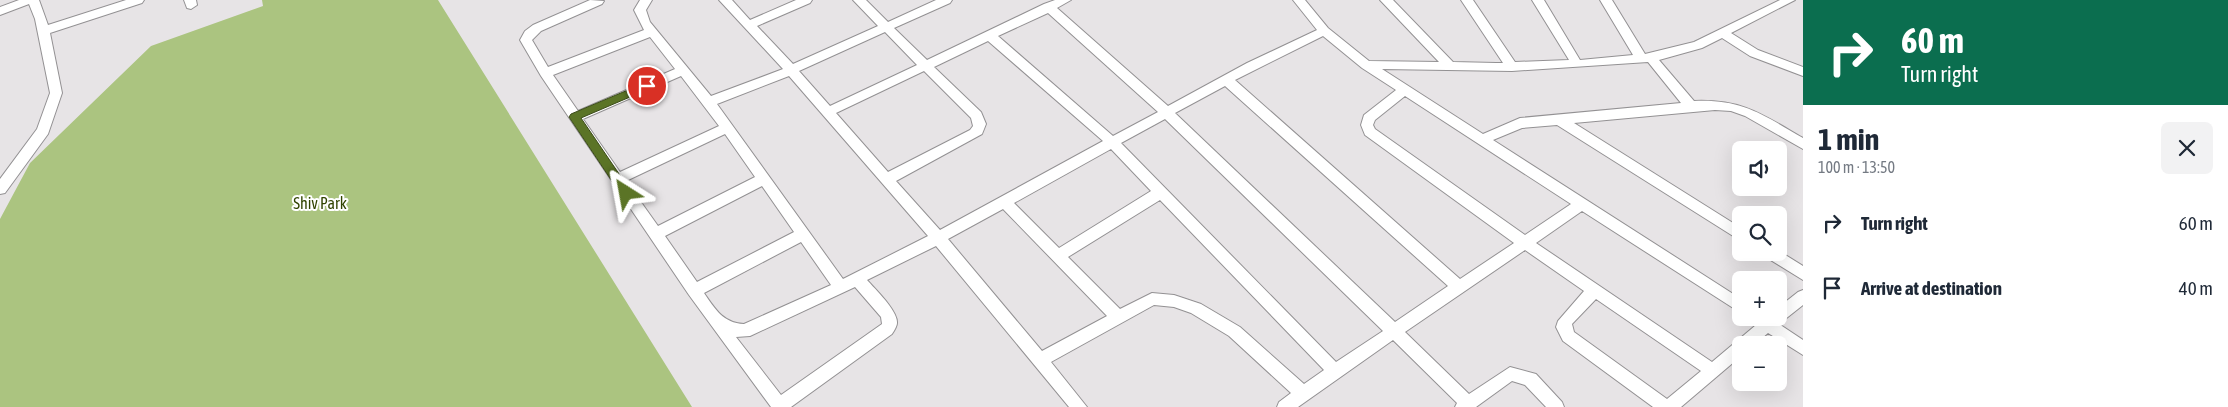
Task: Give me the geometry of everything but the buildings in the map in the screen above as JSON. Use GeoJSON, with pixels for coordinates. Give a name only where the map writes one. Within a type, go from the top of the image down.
{"type":"FeatureCollection","features":[{"type":"Feature","properties":{"kind":"street"},"geometry":{"type":"LineString","coordinates":[[0,11],[32,0],[43,31],[56,93],[43,131],[0,189]]}},
{"type":"Feature","properties":{"kind":"street"},"geometry":{"type":"LineString","coordinates":[[43,31],[138,0]]}},
{"type":"Feature","properties":{"kind":"street"},"geometry":{"type":"LineString","coordinates":[[600,0],[537,28],[529,34],[526,40],[545,74],[654,234],[714,319],[780,407],[790,397],[887,329],[890,319],[858,279]]}},
{"type":"Feature","properties":{"kind":"street"},"geometry":{"type":"LineString","coordinates":[[646,0],[640,10],[640,15],[709,102],[841,287]]}},
{"type":"Feature","properties":{"kind":"street"},"geometry":{"type":"LineString","coordinates":[[725,0],[791,70],[887,179],[1079,407]]}},
{"type":"Feature","properties":{"kind":"street"},"geometry":{"type":"LineString","coordinates":[[749,25],[806,0]]}},
{"type":"Feature","properties":{"kind":"street"},"geometry":{"type":"LineString","coordinates":[[859,0],[927,65],[976,115],[980,123],[979,129],[887,179]]}},
{"type":"Feature","properties":{"kind":"street"},"geometry":{"type":"LineString","coordinates":[[709,102],[791,70],[946,0]]}},
{"type":"Feature","properties":{"kind":"street"},"geometry":{"type":"LineString","coordinates":[[828,112],[1065,0]]}},
{"type":"Feature","properties":{"kind":"street"},"geometry":{"type":"LineString","coordinates":[[1299,0],[1324,31],[1366,65],[1732,301]]}},
{"type":"Feature","properties":{"kind":"street"},"geometry":{"type":"LineString","coordinates":[[1386,0],[1451,67]]}},
{"type":"Feature","properties":{"kind":"street"},"geometry":{"type":"LineString","coordinates":[[1467,0],[1512,67]]}},
{"type":"Feature","properties":{"kind":"street"},"geometry":{"type":"LineString","coordinates":[[1538,0],[1577,64]]}},
{"type":"Feature","properties":{"kind":"street"},"geometry":{"type":"LineString","coordinates":[[1606,0],[1646,58],[1691,106]]}},
{"type":"Feature","properties":{"kind":"street"},"geometry":{"type":"LineString","coordinates":[[1366,65],[1512,67],[1646,58],[1698,45],[1789,0]]}},
{"type":"Feature","properties":{"kind":"street"},"geometry":{"type":"LineString","coordinates":[[1048,7],[1166,112],[1393,330],[1465,405],[1510,374],[1530,379],[1556,407]]}},
{"type":"Feature","properties":{"kind":"street"},"geometry":{"type":"LineString","coordinates":[[545,74],[653,31]]}},
{"type":"Feature","properties":{"kind":"street"},"geometry":{"type":"LineString","coordinates":[[714,319],[730,330],[746,331],[858,279],[938,238],[1226,79],[1324,31]]}},
{"type":"Feature","properties":{"kind":"street"},"geometry":{"type":"LineString","coordinates":[[1722,33],[1754,53],[1803,72]]}},
{"type":"Feature","properties":{"kind":"street"},"geometry":{"type":"LineString","coordinates":[[989,35],[1111,142],[1335,371]]}},
{"type":"Feature","properties":{"kind":"street"},"geometry":{"type":"LineString","coordinates":[[574,117],[683,70]]}},
{"type":"Feature","properties":{"kind":"street"},"geometry":{"type":"LineString","coordinates":[[1226,79],[1460,288]]}},
{"type":"Feature","properties":{"kind":"street"},"geometry":{"type":"LineString","coordinates":[[1405,90],[1369,118],[1367,125],[1370,132],[1525,242],[1713,371]]}},
{"type":"Feature","properties":{"kind":"street"},"geometry":{"type":"LineString","coordinates":[[1483,139],[1520,123],[1691,106],[1732,107],[1750,113],[1803,144]]}},
{"type":"Feature","properties":{"kind":"street"},"geometry":{"type":"LineString","coordinates":[[1559,120],[1732,229]]}},
{"type":"Feature","properties":{"kind":"street"},"geometry":{"type":"LineString","coordinates":[[617,179],[727,128]]}},
{"type":"Feature","properties":{"kind":"street"},"geometry":{"type":"LineString","coordinates":[[654,234],[764,179]]}},
{"type":"Feature","properties":{"kind":"street"},"geometry":{"type":"LineString","coordinates":[[1058,256],[1161,192]]}},
{"type":"Feature","properties":{"kind":"street"},"geometry":{"type":"LineString","coordinates":[[1004,201],[1118,317]]}},
{"type":"Feature","properties":{"kind":"street"},"geometry":{"type":"LineString","coordinates":[[1284,407],[1393,330],[1460,288],[1582,204]]}},
{"type":"Feature","properties":{"kind":"street"},"geometry":{"type":"LineString","coordinates":[[694,291],[803,234]]}},
{"type":"Feature","properties":{"kind":"street"},"geometry":{"type":"LineString","coordinates":[[1783,261],[1803,274]]}},
{"type":"Feature","properties":{"kind":"street"},"geometry":{"type":"LineString","coordinates":[[1595,290],[1566,321],[1564,327],[1568,336],[1668,407],[1732,355]]}},
{"type":"Feature","properties":{"kind":"street"},"geometry":{"type":"LineString","coordinates":[[1787,307],[1803,296]]}},
{"type":"Feature","properties":{"kind":"street"},"geometry":{"type":"LineString","coordinates":[[1040,360],[1152,299],[1166,299],[1199,309],[1230,329],[1303,394]]}},
{"type":"Feature","properties":{"kind":"street"},"geometry":{"type":"LineString","coordinates":[[1752,336],[1763,326]]}},
{"type":"Feature","properties":{"kind":"street"},"geometry":{"type":"LineString","coordinates":[[1778,326],[1803,348]]}},
{"type":"Feature","properties":{"kind":"green space","name":"Shiv Park"},"geometry":{"type":"Polygon","coordinates":[[[262,0],[438,0],[692,407],[0,407],[0,219],[30,163],[151,46],[263,6],[262,0]]]}},
{"type":"Feature","properties":{"kind":"route"},"geometry":{"type":"LineString","coordinates":[[626,193],[574,117],[647,86]]}}]}
